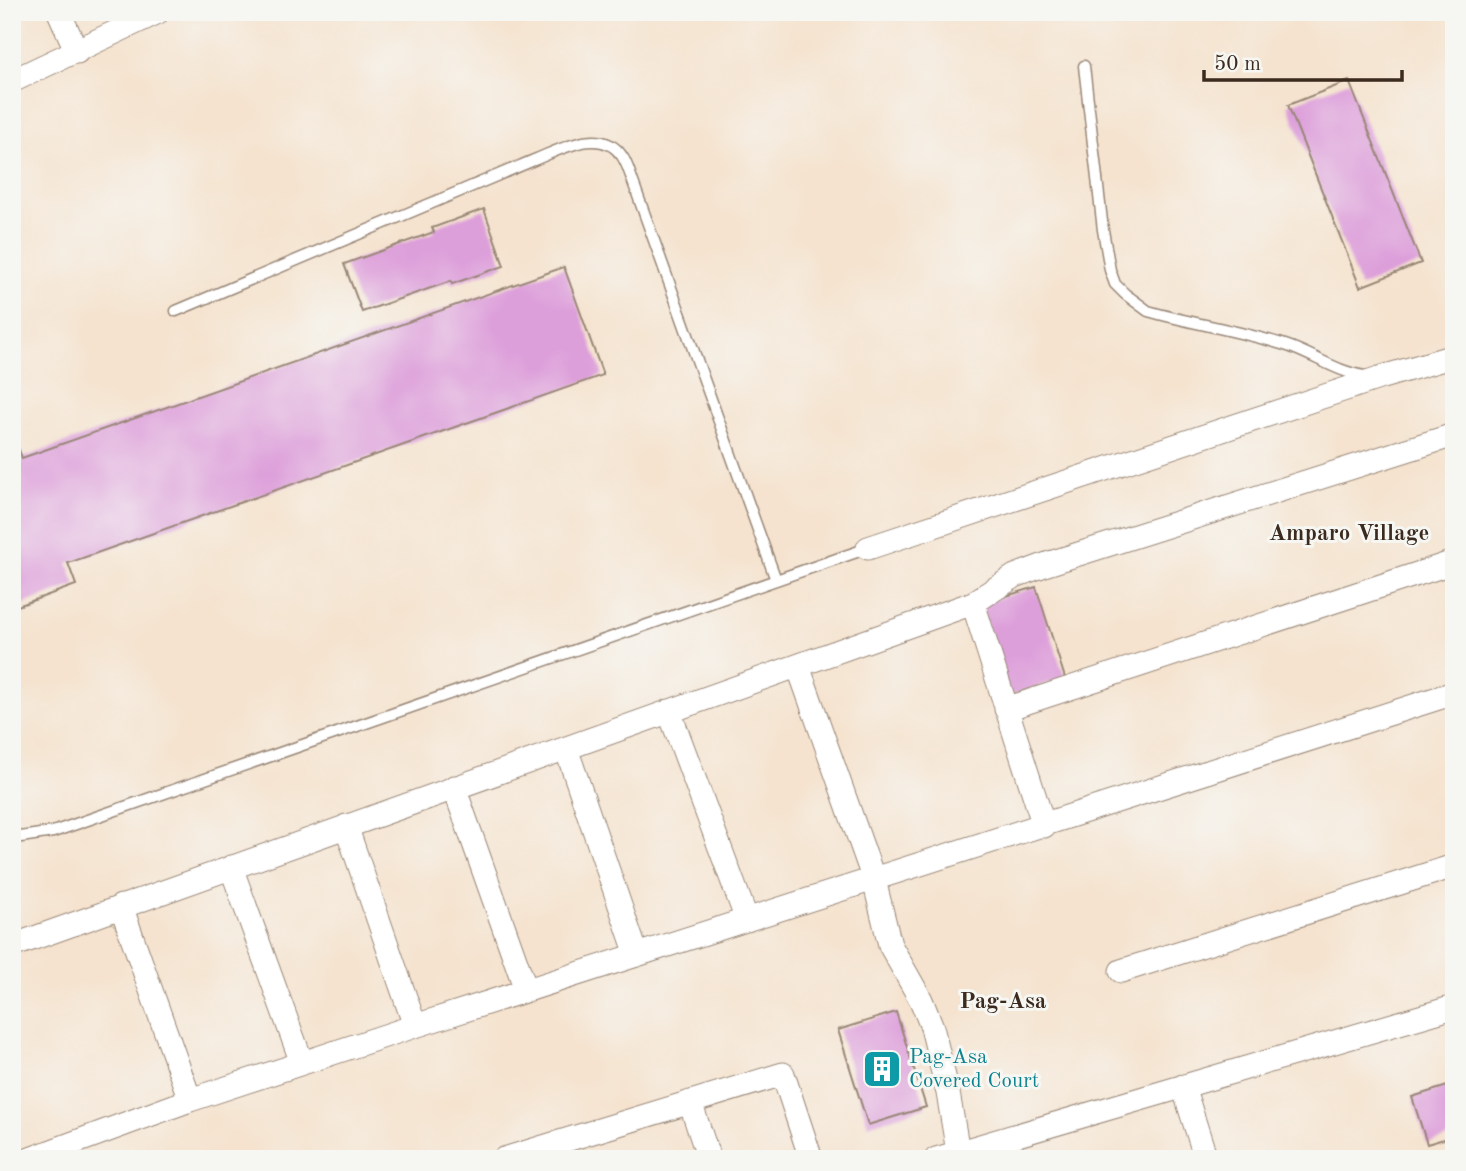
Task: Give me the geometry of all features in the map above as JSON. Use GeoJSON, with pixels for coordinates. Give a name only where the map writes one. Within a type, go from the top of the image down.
{"type":"FeatureCollection","features":[{"type":"Feature","properties":{"kind":"street"},"geometry":{"type":"LineString","coordinates":[[59,12],[77,52]]}},
{"type":"Feature","properties":{"kind":"street"},"geometry":{"type":"LineString","coordinates":[[12,80],[158,12]]}},
{"type":"Feature","properties":{"kind":"street"},"geometry":{"type":"LineString","coordinates":[[868,548],[1379,378],[1454,356]]}},
{"type":"Feature","properties":{"kind":"street"},"geometry":{"type":"LineString","coordinates":[[12,946],[973,603],[1015,576],[1047,564],[1454,435]]}},
{"type":"Feature","properties":{"kind":"street"},"geometry":{"type":"LineString","coordinates":[[1006,709],[1454,562]]}},
{"type":"Feature","properties":{"kind":"street"},"geometry":{"type":"LineString","coordinates":[[973,603],[1044,826]]}},
{"type":"Feature","properties":{"kind":"street"},"geometry":{"type":"LineString","coordinates":[[798,666],[874,880],[890,945],[921,1000],[932,1027],[948,1093],[947,1155],[1454,1007]]}},
{"type":"Feature","properties":{"kind":"street"},"geometry":{"type":"LineString","coordinates":[[30,1159],[190,1100],[415,1026],[1454,693]]}},
{"type":"Feature","properties":{"kind":"street"},"geometry":{"type":"LineString","coordinates":[[669,711],[747,920]]}},
{"type":"Feature","properties":{"kind":"street"},"geometry":{"type":"LineString","coordinates":[[566,748],[637,955]]}},
{"type":"Feature","properties":{"kind":"street"},"geometry":{"type":"LineString","coordinates":[[454,787],[526,990]]}},
{"type":"Feature","properties":{"kind":"street"},"geometry":{"type":"LineString","coordinates":[[346,826],[415,1026]]}},
{"type":"Feature","properties":{"kind":"street"},"geometry":{"type":"LineString","coordinates":[[1121,971],[1454,866]]}},
{"type":"Feature","properties":{"kind":"street"},"geometry":{"type":"LineString","coordinates":[[231,867],[302,1063]]}},
{"type":"Feature","properties":{"kind":"street"},"geometry":{"type":"LineString","coordinates":[[121,906],[190,1100]]}},
{"type":"Feature","properties":{"kind":"street"},"geometry":{"type":"LineString","coordinates":[[504,1159],[783,1074],[811,1159]]}},
{"type":"Feature","properties":{"kind":"street"},"geometry":{"type":"LineString","coordinates":[[1183,1086],[1206,1159]]}},
{"type":"Feature","properties":{"kind":"street"},"geometry":{"type":"LineString","coordinates":[[691,1102],[709,1159]]}},
{"type":"Feature","properties":{"kind":"lane"},"geometry":{"type":"LineString","coordinates":[[1084,66],[1106,252],[1115,284],[1148,311],[1260,337],[1290,346],[1349,374],[1379,378]]}},
{"type":"Feature","properties":{"kind":"lane"},"geometry":{"type":"LineString","coordinates":[[176,311],[534,160],[577,144],[594,140],[608,142],[622,155],[633,182],[776,580]]}},
{"type":"Feature","properties":{"kind":"lane"},"geometry":{"type":"LineString","coordinates":[[12,834],[21,837],[53,832],[868,548]]}},
{"type":"Feature","properties":{"kind":"building"},"geometry":{"type":"Polygon","coordinates":[[[1349,81],[1421,263],[1360,287],[1288,105],[1349,81]]]}},
{"type":"Feature","properties":{"kind":"building"},"geometry":{"type":"Polygon","coordinates":[[[484,209],[504,266],[362,312],[344,264],[434,232],[432,228],[484,209]]]}},
{"type":"Feature","properties":{"kind":"building"},"geometry":{"type":"Polygon","coordinates":[[[564,267],[603,375],[68,563],[76,585],[12,608],[12,431],[22,458],[564,267]]]}},
{"type":"Feature","properties":{"kind":"building"},"geometry":{"type":"Polygon","coordinates":[[[1036,587],[1065,678],[1008,696],[980,604],[1036,587]]]}},
{"type":"Feature","properties":{"kind":"building","name":"Pag-Asa Covered Court"},"geometry":{"type":"Polygon","coordinates":[[[896,1012],[926,1107],[868,1125],[838,1030],[896,1012]]]}},
{"type":"Feature","properties":{"kind":"building"},"geometry":{"type":"Polygon","coordinates":[[[1454,1084],[1454,1136],[1427,1144],[1412,1097],[1454,1084]]]}},
{"type":"Feature","properties":{"kind":"place","name":"Pag-Asa Covered Court"},"geometry":{"type":"Point","coordinates":[882,1069]}},
{"type":"Feature","properties":{"kind":"district","name":"Amparo Village"},"geometry":{"type":"Point","coordinates":[1349,533]}},
{"type":"Feature","properties":{"kind":"district","name":"Pag-Asa"},"geometry":{"type":"Point","coordinates":[1003,1001]}}]}
